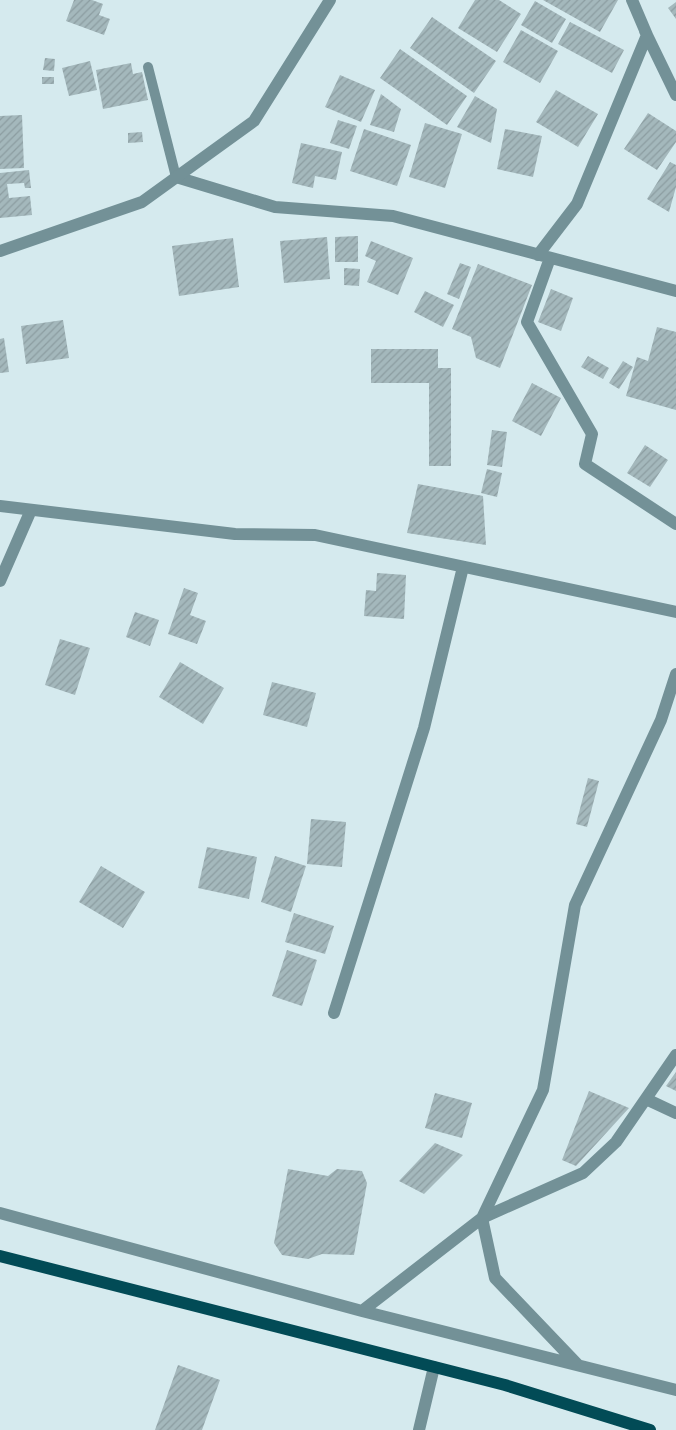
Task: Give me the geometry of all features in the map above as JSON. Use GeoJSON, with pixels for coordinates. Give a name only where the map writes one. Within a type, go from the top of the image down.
{"type":"FeatureCollection","features":[{"type":"Feature","properties":{"kind":"main road"},"geometry":{"type":"LineString","coordinates":[[0,1256],[505,1385],[650,1430]]}},
{"type":"Feature","properties":{"kind":"street"},"geometry":{"type":"LineString","coordinates":[[0,251],[142,202],[254,121],[330,0]]}},
{"type":"Feature","properties":{"kind":"street"},"geometry":{"type":"LineString","coordinates":[[632,0],[676,95]]}},
{"type":"Feature","properties":{"kind":"street"},"geometry":{"type":"LineString","coordinates":[[645,31],[647,35],[577,204],[544,257],[527,322],[592,434],[585,464],[676,524]]}},
{"type":"Feature","properties":{"kind":"street"},"geometry":{"type":"LineString","coordinates":[[176,177],[275,207],[393,216],[676,291]]}},
{"type":"Feature","properties":{"kind":"street"},"geometry":{"type":"LineString","coordinates":[[0,506],[235,534],[315,535],[676,612]]}},
{"type":"Feature","properties":{"kind":"street"},"geometry":{"type":"LineString","coordinates":[[0,581],[31,510]]}},
{"type":"Feature","properties":{"kind":"street"},"geometry":{"type":"LineString","coordinates":[[334,1013],[424,728],[463,567]]}},
{"type":"Feature","properties":{"kind":"street"},"geometry":{"type":"LineString","coordinates":[[578,1365],[495,1278],[482,1218],[543,1090],[575,906],[661,720],[676,674]]}},
{"type":"Feature","properties":{"kind":"street"},"geometry":{"type":"LineString","coordinates":[[362,1311],[482,1218],[583,1173],[616,1142],[676,1055]]}},
{"type":"Feature","properties":{"kind":"street"},"geometry":{"type":"LineString","coordinates":[[646,1099],[676,1113]]}},
{"type":"Feature","properties":{"kind":"street"},"geometry":{"type":"LineString","coordinates":[[0,1213],[362,1311],[676,1390]]}},
{"type":"Feature","properties":{"kind":"street"},"geometry":{"type":"LineString","coordinates":[[419,1430],[434,1367]]}},
{"type":"Feature","properties":{"kind":"lane"},"geometry":{"type":"LineString","coordinates":[[148,67],[176,177]]}},
{"type":"Feature","properties":{"kind":"building"},"geometry":{"type":"Polygon","coordinates":[[[74,0],[92,0],[103,4],[99,15],[110,19],[104,35],[66,21],[74,0]]]}},
{"type":"Feature","properties":{"kind":"building"},"geometry":{"type":"Polygon","coordinates":[[[475,0],[499,0],[521,14],[497,52],[458,28],[475,0]]]}},
{"type":"Feature","properties":{"kind":"building"},"geometry":{"type":"Polygon","coordinates":[[[543,0],[618,0],[600,32],[543,0]]]}},
{"type":"Feature","properties":{"kind":"building"},"geometry":{"type":"Polygon","coordinates":[[[535,1],[566,19],[552,43],[521,25],[535,1]]]}},
{"type":"Feature","properties":{"kind":"building"},"geometry":{"type":"Polygon","coordinates":[[[676,2],[676,19],[668,8],[676,2]]]}},
{"type":"Feature","properties":{"kind":"building"},"geometry":{"type":"Polygon","coordinates":[[[432,17],[496,61],[474,93],[410,48],[432,17]]]}},
{"type":"Feature","properties":{"kind":"building"},"geometry":{"type":"Polygon","coordinates":[[[570,22],[624,50],[612,73],[558,44],[570,22]]]}},
{"type":"Feature","properties":{"kind":"building"},"geometry":{"type":"Polygon","coordinates":[[[521,30],[558,51],[540,83],[503,62],[521,30]]]}},
{"type":"Feature","properties":{"kind":"building"},"geometry":{"type":"Polygon","coordinates":[[[400,49],[467,96],[447,125],[380,78],[400,49]]]}},
{"type":"Feature","properties":{"kind":"building"},"geometry":{"type":"Polygon","coordinates":[[[45,58],[55,59],[54,71],[43,70],[45,58]]]}},
{"type":"Feature","properties":{"kind":"building"},"geometry":{"type":"Polygon","coordinates":[[[90,61],[97,90],[69,96],[62,68],[90,61]]]}},
{"type":"Feature","properties":{"kind":"building"},"geometry":{"type":"Polygon","coordinates":[[[131,63],[133,74],[142,72],[148,100],[103,109],[96,70],[131,63]]]}},
{"type":"Feature","properties":{"kind":"building"},"geometry":{"type":"Polygon","coordinates":[[[340,75],[375,90],[361,122],[325,107],[340,75]]]}},
{"type":"Feature","properties":{"kind":"building"},"geometry":{"type":"Polygon","coordinates":[[[42,77],[54,77],[54,84],[42,84],[42,77]]]}},
{"type":"Feature","properties":{"kind":"building"},"geometry":{"type":"Polygon","coordinates":[[[556,90],[598,114],[578,147],[536,122],[556,90]]]}},
{"type":"Feature","properties":{"kind":"building"},"geometry":{"type":"Polygon","coordinates":[[[381,94],[401,109],[394,132],[370,125],[381,94]]]}},
{"type":"Feature","properties":{"kind":"building"},"geometry":{"type":"Polygon","coordinates":[[[475,96],[497,109],[491,143],[457,127],[475,96]]]}},
{"type":"Feature","properties":{"kind":"building"},"geometry":{"type":"Polygon","coordinates":[[[648,113],[676,131],[676,142],[657,170],[624,149],[648,113]]]}},
{"type":"Feature","properties":{"kind":"building"},"geometry":{"type":"Polygon","coordinates":[[[22,115],[24,168],[0,169],[0,116],[22,115]]]}},
{"type":"Feature","properties":{"kind":"building"},"geometry":{"type":"Polygon","coordinates":[[[338,120],[357,126],[349,149],[330,143],[338,120]]]}},
{"type":"Feature","properties":{"kind":"building"},"geometry":{"type":"Polygon","coordinates":[[[425,123],[462,134],[445,188],[409,177],[425,123]]]}},
{"type":"Feature","properties":{"kind":"building"},"geometry":{"type":"Polygon","coordinates":[[[364,129],[411,145],[397,186],[350,171],[364,129]]]}},
{"type":"Feature","properties":{"kind":"building"},"geometry":{"type":"Polygon","coordinates":[[[505,129],[542,136],[533,177],[497,169],[505,129]]]}},
{"type":"Feature","properties":{"kind":"building"},"geometry":{"type":"Polygon","coordinates":[[[142,132],[143,142],[128,143],[128,133],[142,132]]]}},
{"type":"Feature","properties":{"kind":"building"},"geometry":{"type":"Polygon","coordinates":[[[301,143],[342,152],[336,180],[315,176],[313,188],[292,183],[301,143]]]}},
{"type":"Feature","properties":{"kind":"building"},"geometry":{"type":"Polygon","coordinates":[[[670,162],[676,165],[676,187],[669,212],[647,199],[670,162]]]}},
{"type":"Feature","properties":{"kind":"building"},"geometry":{"type":"Polygon","coordinates":[[[29,170],[31,188],[25,188],[24,183],[7,184],[9,198],[30,196],[32,215],[0,218],[0,173],[29,170]]]}},
{"type":"Feature","properties":{"kind":"building"},"geometry":{"type":"Polygon","coordinates":[[[358,236],[358,262],[335,262],[335,237],[358,236]]]}},
{"type":"Feature","properties":{"kind":"building"},"geometry":{"type":"Polygon","coordinates":[[[327,237],[330,279],[284,283],[280,241],[327,237]]]}},
{"type":"Feature","properties":{"kind":"building"},"geometry":{"type":"Polygon","coordinates":[[[233,238],[239,287],[179,296],[172,246],[233,238]]]}},
{"type":"Feature","properties":{"kind":"building"},"geometry":{"type":"Polygon","coordinates":[[[371,241],[413,258],[398,295],[367,282],[376,261],[365,256],[371,241]]]}},
{"type":"Feature","properties":{"kind":"building"},"geometry":{"type":"Polygon","coordinates":[[[460,263],[471,267],[459,299],[447,294],[460,263]]]}},
{"type":"Feature","properties":{"kind":"building"},"geometry":{"type":"Polygon","coordinates":[[[478,264],[532,285],[500,368],[476,358],[471,337],[452,329],[478,264]]]}},
{"type":"Feature","properties":{"kind":"building"},"geometry":{"type":"Polygon","coordinates":[[[344,268],[360,269],[359,286],[344,285],[344,268]]]}},
{"type":"Feature","properties":{"kind":"building"},"geometry":{"type":"Polygon","coordinates":[[[551,289],[573,298],[561,331],[538,322],[551,289]]]}},
{"type":"Feature","properties":{"kind":"building"},"geometry":{"type":"Polygon","coordinates":[[[425,291],[454,305],[443,327],[414,312],[425,291]]]}},
{"type":"Feature","properties":{"kind":"building"},"geometry":{"type":"Polygon","coordinates":[[[63,320],[69,358],[26,364],[21,326],[63,320]]]}},
{"type":"Feature","properties":{"kind":"building"},"geometry":{"type":"Polygon","coordinates":[[[657,327],[676,332],[676,410],[626,396],[637,357],[648,361],[657,327]]]}},
{"type":"Feature","properties":{"kind":"building"},"geometry":{"type":"Polygon","coordinates":[[[4,338],[9,372],[0,373],[0,339],[4,338]]]}},
{"type":"Feature","properties":{"kind":"building"},"geometry":{"type":"Polygon","coordinates":[[[371,349],[438,349],[438,368],[451,368],[451,466],[429,466],[429,383],[371,383],[371,349]]]}},
{"type":"Feature","properties":{"kind":"building"},"geometry":{"type":"Polygon","coordinates":[[[588,356],[609,368],[603,379],[581,367],[588,356]]]}},
{"type":"Feature","properties":{"kind":"building"},"geometry":{"type":"Polygon","coordinates":[[[623,361],[633,367],[619,389],[609,383],[623,361]]]}},
{"type":"Feature","properties":{"kind":"building"},"geometry":{"type":"Polygon","coordinates":[[[532,383],[561,398],[541,436],[512,421],[532,383]]]}},
{"type":"Feature","properties":{"kind":"building"},"geometry":{"type":"Polygon","coordinates":[[[492,430],[507,432],[502,467],[487,465],[492,430]]]}},
{"type":"Feature","properties":{"kind":"building"},"geometry":{"type":"Polygon","coordinates":[[[645,445],[668,460],[650,487],[627,473],[645,445]]]}},
{"type":"Feature","properties":{"kind":"building"},"geometry":{"type":"Polygon","coordinates":[[[487,469],[502,473],[497,497],[481,493],[487,469]]]}},
{"type":"Feature","properties":{"kind":"building"},"geometry":{"type":"Polygon","coordinates":[[[418,484],[483,496],[486,545],[407,533],[418,484]]]}},
{"type":"Feature","properties":{"kind":"building"},"geometry":{"type":"Polygon","coordinates":[[[377,573],[406,575],[404,619],[364,616],[366,590],[376,591],[377,573]]]}},
{"type":"Feature","properties":{"kind":"building"},"geometry":{"type":"Polygon","coordinates":[[[184,588],[198,593],[190,615],[206,621],[197,644],[168,634],[184,588]]]}},
{"type":"Feature","properties":{"kind":"building"},"geometry":{"type":"Polygon","coordinates":[[[135,612],[159,620],[150,646],[126,637],[135,612]]]}},
{"type":"Feature","properties":{"kind":"building"},"geometry":{"type":"Polygon","coordinates":[[[60,639],[90,648],[75,695],[45,685],[60,639]]]}},
{"type":"Feature","properties":{"kind":"building"},"geometry":{"type":"Polygon","coordinates":[[[180,662],[224,688],[203,724],[159,697],[180,662]]]}},
{"type":"Feature","properties":{"kind":"building"},"geometry":{"type":"Polygon","coordinates":[[[272,682],[316,693],[307,727],[263,715],[272,682]]]}},
{"type":"Feature","properties":{"kind":"building"},"geometry":{"type":"Polygon","coordinates":[[[588,778],[599,781],[587,827],[576,824],[588,778]]]}},
{"type":"Feature","properties":{"kind":"building"},"geometry":{"type":"Polygon","coordinates":[[[311,819],[346,822],[342,867],[307,864],[311,819]]]}},
{"type":"Feature","properties":{"kind":"building"},"geometry":{"type":"Polygon","coordinates":[[[207,847],[257,857],[249,899],[198,888],[207,847]]]}},
{"type":"Feature","properties":{"kind":"building"},"geometry":{"type":"Polygon","coordinates":[[[275,856],[306,866],[291,912],[261,902],[275,856]]]}},
{"type":"Feature","properties":{"kind":"building"},"geometry":{"type":"Polygon","coordinates":[[[101,866],[145,892],[123,928],[79,902],[101,866]]]}},
{"type":"Feature","properties":{"kind":"building"},"geometry":{"type":"Polygon","coordinates":[[[294,913],[334,926],[325,954],[285,942],[294,913]]]}},
{"type":"Feature","properties":{"kind":"building"},"geometry":{"type":"Polygon","coordinates":[[[287,950],[317,960],[302,1006],[272,996],[287,950]]]}},
{"type":"Feature","properties":{"kind":"building"},"geometry":{"type":"Polygon","coordinates":[[[676,1072],[676,1091],[666,1086],[676,1072]]]}},
{"type":"Feature","properties":{"kind":"building"},"geometry":{"type":"Polygon","coordinates":[[[589,1091],[629,1108],[576,1166],[562,1160],[589,1091]]]}},
{"type":"Feature","properties":{"kind":"building"},"geometry":{"type":"Polygon","coordinates":[[[435,1093],[472,1103],[462,1138],[425,1128],[435,1093]]]}},
{"type":"Feature","properties":{"kind":"building"},"geometry":{"type":"Polygon","coordinates":[[[435,1143],[463,1155],[424,1194],[399,1181],[435,1143]]]}},
{"type":"Feature","properties":{"kind":"building"},"geometry":{"type":"Polygon","coordinates":[[[288,1169],[328,1176],[337,1169],[362,1171],[367,1183],[354,1255],[322,1254],[308,1259],[282,1255],[274,1243],[288,1169]]]}},
{"type":"Feature","properties":{"kind":"building"},"geometry":{"type":"Polygon","coordinates":[[[178,1365],[220,1380],[202,1430],[155,1430],[178,1365]]]}}]}
